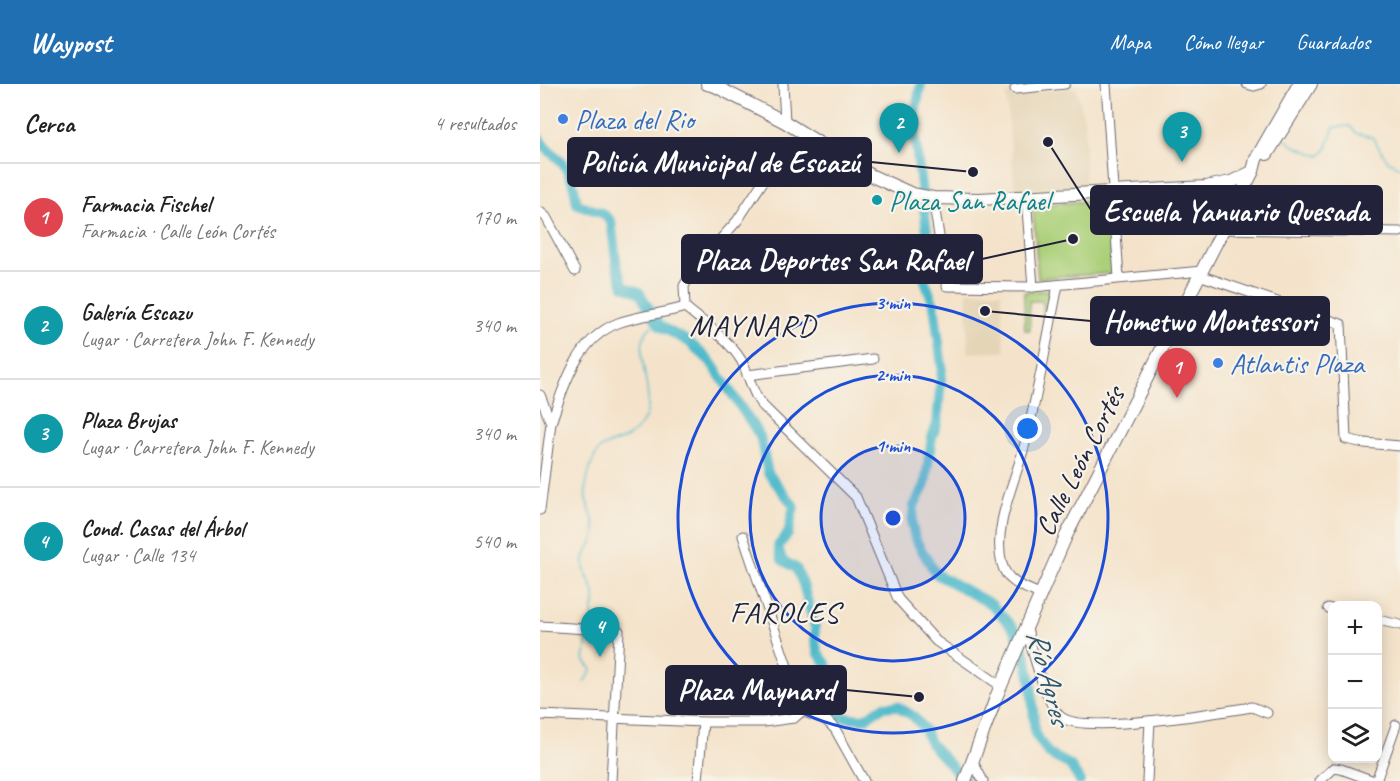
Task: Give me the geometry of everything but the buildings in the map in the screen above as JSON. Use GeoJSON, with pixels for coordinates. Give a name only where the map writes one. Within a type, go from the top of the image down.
{"type":"FeatureCollection","features":[{"type":"Feature","properties":{"kind":"main road"},"geometry":{"type":"LineString","coordinates":[[707,84],[785,122],[872,176],[912,194],[929,198],[966,200],[1206,187],[1231,182],[1255,165]]}},
{"type":"Feature","properties":{"kind":"main road","name":"Calle León Cortés"},"geometry":{"type":"LineString","coordinates":[[973,778],[973,762],[1001,686],[1066,536],[1222,229],[1299,84]]}},
{"type":"Feature","properties":{"kind":"main road","name":"Calle León Cortés"},"geometry":{"type":"LineString","coordinates":[[1255,165],[1263,162],[1311,84]]}},
{"type":"Feature","properties":{"kind":"main road"},"geometry":{"type":"LineString","coordinates":[[1206,187],[1222,191],[1228,196],[1231,212]]}},
{"type":"Feature","properties":{"kind":"street"},"geometry":{"type":"LineString","coordinates":[[783,84],[785,122]]}},
{"type":"Feature","properties":{"kind":"street"},"geometry":{"type":"LineString","coordinates":[[1015,89],[1065,84]]}},
{"type":"Feature","properties":{"kind":"street"},"geometry":{"type":"LineString","coordinates":[[1107,84],[1119,278]]}},
{"type":"Feature","properties":{"kind":"street"},"geometry":{"type":"LineString","coordinates":[[1247,84],[1254,86],[1261,84]]}},
{"type":"Feature","properties":{"kind":"street"},"geometry":{"type":"LineString","coordinates":[[807,135],[783,156],[768,174],[737,221],[693,270],[684,286],[685,308],[737,354],[761,404],[856,497],[898,599],[936,641],[1001,686]]}},
{"type":"Feature","properties":{"kind":"street"},"geometry":{"type":"LineString","coordinates":[[1026,196],[1033,286]]}},
{"type":"Feature","properties":{"kind":"street"},"geometry":{"type":"LineString","coordinates":[[929,198],[947,286],[1058,285],[1119,278],[1201,273],[1341,324],[1346,439],[1400,446]]}},
{"type":"Feature","properties":{"kind":"street"},"geometry":{"type":"LineString","coordinates":[[540,212],[546,217],[574,271]]}},
{"type":"Feature","properties":{"kind":"street"},"geometry":{"type":"LineString","coordinates":[[1222,229],[1400,232]]}},
{"type":"Feature","properties":{"kind":"street"},"geometry":{"type":"LineString","coordinates":[[1040,594],[1008,578],[1002,563],[1000,537],[1007,501],[1023,449],[1058,285]]}},
{"type":"Feature","properties":{"kind":"street"},"geometry":{"type":"LineString","coordinates":[[540,510],[551,423],[577,359],[598,333],[619,323],[685,308]]}},
{"type":"Feature","properties":{"kind":"street"},"geometry":{"type":"LineString","coordinates":[[747,375],[873,359]]}},
{"type":"Feature","properties":{"kind":"street"},"geometry":{"type":"LineString","coordinates":[[542,398],[551,403],[559,400]]}},
{"type":"Feature","properties":{"kind":"street"},"geometry":{"type":"LineString","coordinates":[[542,398],[551,423]]}},
{"type":"Feature","properties":{"kind":"street"},"geometry":{"type":"LineString","coordinates":[[540,427],[551,423]]}},
{"type":"Feature","properties":{"kind":"street"},"geometry":{"type":"LineString","coordinates":[[743,536],[802,711]]}},
{"type":"Feature","properties":{"kind":"street"},"geometry":{"type":"LineString","coordinates":[[1382,621],[1400,625]]}},
{"type":"Feature","properties":{"kind":"street"},"geometry":{"type":"LineString","coordinates":[[540,626],[619,631],[611,781]]}},
{"type":"Feature","properties":{"kind":"street"},"geometry":{"type":"LineString","coordinates":[[1025,629],[1054,710],[1062,718],[1072,722],[1111,724],[1150,721],[1252,707],[1267,713]]}},
{"type":"Feature","properties":{"kind":"street"},"geometry":{"type":"LineString","coordinates":[[540,715],[703,722],[775,722],[794,718],[802,711]]}},
{"type":"Feature","properties":{"kind":"street"},"geometry":{"type":"LineString","coordinates":[[802,711],[826,720],[836,729],[864,781]]}},
{"type":"Feature","properties":{"kind":"street"},"geometry":{"type":"LineString","coordinates":[[1147,781],[1150,721]]}},
{"type":"Feature","properties":{"kind":"street"},"geometry":{"type":"LineString","coordinates":[[699,781],[703,722]]}},
{"type":"Feature","properties":{"kind":"street"},"geometry":{"type":"LineString","coordinates":[[1320,781],[1334,768],[1375,781],[1396,725]]}},
{"type":"Feature","properties":{"kind":"shaded area"},"geometry":{"type":"Polygon","coordinates":[[[1076,88],[1085,122],[1085,186],[1015,191],[1006,94],[1076,88]]]}},
{"type":"Feature","properties":{"kind":"shaded area"},"geometry":{"type":"Polygon","coordinates":[[[967,292],[1001,292],[1005,352],[968,353],[967,292]]]}},
{"type":"Feature","properties":{"kind":"green space"},"geometry":{"type":"Polygon","coordinates":[[[1108,200],[1113,273],[1038,278],[1033,205],[1108,200]]]}},
{"type":"Feature","properties":{"kind":"green space"},"geometry":{"type":"Polygon","coordinates":[[[970,239],[973,285],[948,285],[942,241],[970,239]]]}},
{"type":"Feature","properties":{"kind":"green space"},"geometry":{"type":"Polygon","coordinates":[[[1054,290],[1044,330],[1043,301],[1029,301],[1030,330],[1025,330],[1024,292],[1054,290]]]}},
{"type":"Feature","properties":{"kind":"waterway","name":"Río Agres"},"geometry":{"type":"LineString","coordinates":[[921,84],[913,123],[928,239],[921,270],[934,305],[942,367],[937,424],[932,437],[925,485],[914,506],[912,524],[915,539],[936,574],[991,604],[1014,629],[1025,653],[1031,681],[1035,734],[1049,754],[1070,765],[1080,781]]}},
{"type":"Feature","properties":{"kind":"waterway"},"geometry":{"type":"LineString","coordinates":[[1283,137],[1294,146],[1320,156],[1326,150],[1334,127],[1350,126],[1356,133],[1372,137],[1388,161],[1400,167]]}},
{"type":"Feature","properties":{"kind":"waterway"},"geometry":{"type":"LineString","coordinates":[[540,139],[568,172],[577,204],[602,213],[611,221],[617,267],[624,286],[639,292],[660,326],[689,342],[710,361],[760,436],[768,473],[794,506],[788,534],[778,546],[782,560],[796,568],[803,584],[815,628],[818,653],[826,663],[831,681],[830,710],[841,717],[864,719],[883,707],[897,706],[913,716],[924,729],[930,743],[965,781]]}},
{"type":"Feature","properties":{"kind":"waterway"},"geometry":{"type":"LineString","coordinates":[[590,626],[594,594],[584,563],[585,555],[595,533],[594,522],[586,499],[587,478],[599,450],[629,436],[645,418],[648,399],[642,358],[643,339],[647,331],[657,322]]}},
{"type":"Feature","properties":{"kind":"waterway"},"geometry":{"type":"LineString","coordinates":[[584,682],[592,670],[584,660],[588,633]]}},
{"type":"Feature","properties":{"kind":"place","name":"Plaza del Rio"},"geometry":{"type":"Point","coordinates":[563,119]}},
{"type":"Feature","properties":{"kind":"place","name":"Escuela Yanuario Quesada"},"geometry":{"type":"Point","coordinates":[1048,142]}},
{"type":"Feature","properties":{"kind":"place","name":"Galería Escazu"},"geometry":{"type":"Point","coordinates":[899,153]}},
{"type":"Feature","properties":{"kind":"place","name":"Plaza Brujas"},"geometry":{"type":"Point","coordinates":[1182,162]}},
{"type":"Feature","properties":{"kind":"place","name":"Policía Municipal de Escazú"},"geometry":{"type":"Point","coordinates":[973,172]}},
{"type":"Feature","properties":{"kind":"place","name":"Plaza San Rafael"},"geometry":{"type":"Point","coordinates":[877,200]}},
{"type":"Feature","properties":{"kind":"place","name":"Plaza Deportes San Rafael"},"geometry":{"type":"Point","coordinates":[1073,239]}},
{"type":"Feature","properties":{"kind":"place","name":"Hometwo Montessori"},"geometry":{"type":"Point","coordinates":[985,311]}},
{"type":"Feature","properties":{"kind":"place","name":"Atlantis Plaza"},"geometry":{"type":"Point","coordinates":[1218,363]}},
{"type":"Feature","properties":{"kind":"place","name":"Farmacia Fischel"},"geometry":{"type":"Point","coordinates":[1177,398]}},
{"type":"Feature","properties":{"kind":"place","name":"Cond. Casas del Árbol"},"geometry":{"type":"Point","coordinates":[600,657]}},
{"type":"Feature","properties":{"kind":"place","name":"Plaza Maynard"},"geometry":{"type":"Point","coordinates":[919,697]}},
{"type":"Feature","properties":{"kind":"district","name":"MAYNARD"},"geometry":{"type":"Point","coordinates":[753,325]}},
{"type":"Feature","properties":{"kind":"district","name":"FAROLES"},"geometry":{"type":"Point","coordinates":[785,612]}}]}
